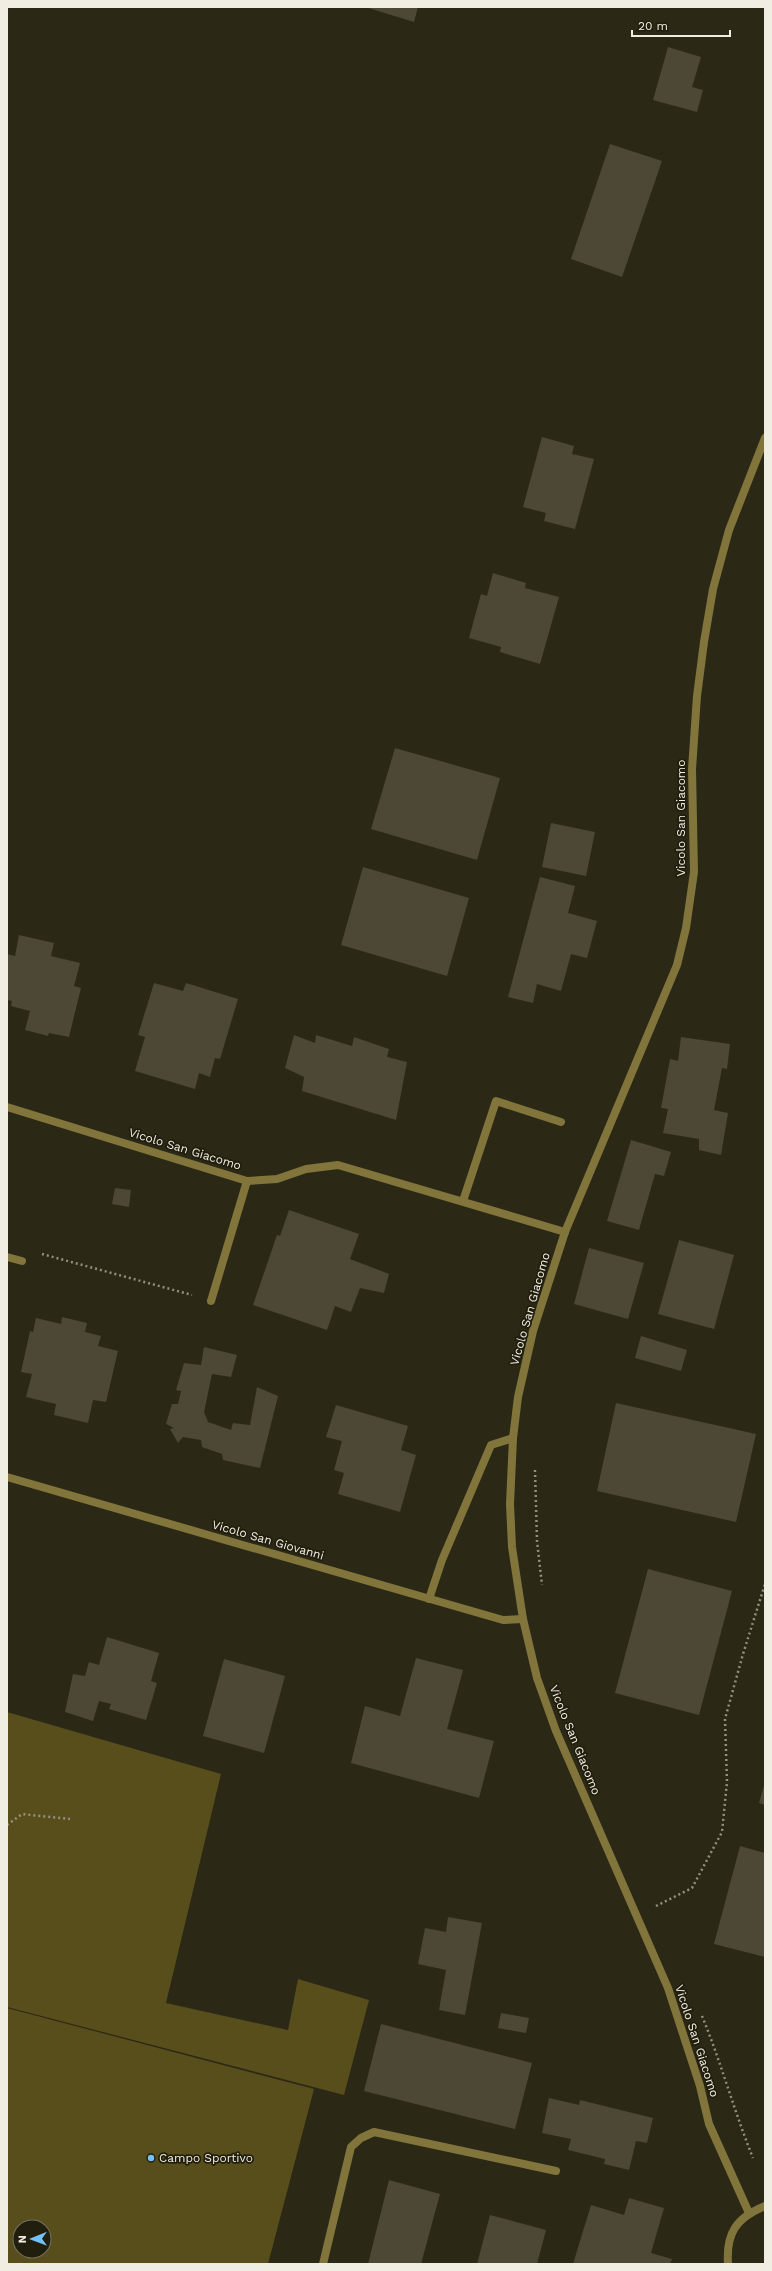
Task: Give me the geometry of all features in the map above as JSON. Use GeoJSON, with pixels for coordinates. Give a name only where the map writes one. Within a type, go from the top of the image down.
{"type":"FeatureCollection","features":[{"type":"Feature","properties":{"kind":"street","name":"Vicolo San Giacomo"},"geometry":{"type":"LineString","coordinates":[[749,2213],[709,2124],[700,2086],[668,1988],[556,1730],[537,1678],[523,1619],[512,1548],[510,1504],[512,1438],[518,1397],[533,1331],[566,1232],[677,965],[686,928],[694,872],[692,769],[696,696],[704,642],[713,589],[729,530],[765,438]]}},
{"type":"Feature","properties":{"kind":"street"},"geometry":{"type":"LineString","coordinates":[[463,1201],[496,1101],[561,1122]]}},
{"type":"Feature","properties":{"kind":"street","name":"Vicolo San Giacomo"},"geometry":{"type":"LineString","coordinates":[[7,1107],[247,1181],[277,1179],[306,1169],[338,1165],[566,1232]]}},
{"type":"Feature","properties":{"kind":"street"},"geometry":{"type":"LineString","coordinates":[[211,1301],[247,1181]]}},
{"type":"Feature","properties":{"kind":"street"},"geometry":{"type":"LineString","coordinates":[[7,1257],[22,1261]]}},
{"type":"Feature","properties":{"kind":"street"},"geometry":{"type":"LineString","coordinates":[[429,1599],[442,1560],[491,1445],[512,1438]]}},
{"type":"Feature","properties":{"kind":"street","name":"Vicolo San Giovanni"},"geometry":{"type":"LineString","coordinates":[[7,1477],[503,1620],[523,1619]]}},
{"type":"Feature","properties":{"kind":"street"},"geometry":{"type":"LineString","coordinates":[[323,2264],[351,2147],[362,2138],[374,2132],[556,2172]]}},
{"type":"Feature","properties":{"kind":"street"},"geometry":{"type":"LineString","coordinates":[[728,2264],[727,2246],[734,2227],[749,2213],[765,2206]]}},
{"type":"Feature","properties":{"kind":"path"},"geometry":{"type":"LineString","coordinates":[[22,1261],[26,1249],[211,1301]]}},
{"type":"Feature","properties":{"kind":"path"},"geometry":{"type":"LineString","coordinates":[[535,1467],[537,1541],[542,1588]]}},
{"type":"Feature","properties":{"kind":"path"},"geometry":{"type":"LineString","coordinates":[[656,1906],[692,1888],[722,1832],[727,1782],[725,1719],[743,1654],[765,1584]]}},
{"type":"Feature","properties":{"kind":"path"},"geometry":{"type":"LineString","coordinates":[[7,1826],[22,1814],[70,1819]]}},
{"type":"Feature","properties":{"kind":"path"},"geometry":{"type":"LineString","coordinates":[[653,1899],[659,1913]]}},
{"type":"Feature","properties":{"kind":"path"},"geometry":{"type":"LineString","coordinates":[[699,2008],[717,2052],[739,2123],[753,2158]]}},
{"type":"Feature","properties":{"kind":"shaded area"},"geometry":{"type":"Polygon","coordinates":[[[7,1712],[221,1774],[166,2003],[288,2030],[298,1979],[369,2000],[344,2095],[7,2007],[7,1712]]]}},
{"type":"Feature","properties":{"kind":"shaded area","name":"Campo Sportivo"},"geometry":{"type":"Polygon","coordinates":[[[7,2008],[314,2089],[268,2264],[7,2264],[7,2008]]]}},
{"type":"Feature","properties":{"kind":"building"},"geometry":{"type":"Polygon","coordinates":[[[365,7],[418,7],[414,22],[365,7]]]}},
{"type":"Feature","properties":{"kind":"building"},"geometry":{"type":"Polygon","coordinates":[[[668,47],[701,57],[692,87],[703,90],[697,112],[653,100],[668,47]]]}},
{"type":"Feature","properties":{"kind":"building"},"geometry":{"type":"Polygon","coordinates":[[[610,144],[662,161],[622,277],[571,259],[610,144]]]}},
{"type":"Feature","properties":{"kind":"building"},"geometry":{"type":"Polygon","coordinates":[[[542,437],[574,446],[572,454],[594,459],[575,529],[544,521],[546,513],[523,507],[542,437]]]}},
{"type":"Feature","properties":{"kind":"building"},"geometry":{"type":"Polygon","coordinates":[[[493,573],[526,583],[525,588],[559,597],[540,664],[500,652],[501,647],[469,638],[481,594],[487,596],[493,573]]]}},
{"type":"Feature","properties":{"kind":"building"},"geometry":{"type":"Polygon","coordinates":[[[395,748],[500,778],[477,860],[371,829],[395,748]]]}},
{"type":"Feature","properties":{"kind":"building"},"geometry":{"type":"Polygon","coordinates":[[[551,823],[595,832],[586,876],[542,867],[551,823]]]}},
{"type":"Feature","properties":{"kind":"building"},"geometry":{"type":"Polygon","coordinates":[[[363,867],[469,898],[447,976],[341,945],[363,867]]]}},
{"type":"Feature","properties":{"kind":"building"},"geometry":{"type":"Polygon","coordinates":[[[540,877],[575,886],[568,913],[597,921],[587,958],[571,954],[561,991],[537,984],[533,1003],[508,997],[540,877]]]}},
{"type":"Feature","properties":{"kind":"building"},"geometry":{"type":"Polygon","coordinates":[[[19,935],[54,943],[51,956],[80,963],[74,986],[81,988],[69,1037],[49,1033],[48,1036],[25,1030],[30,1011],[11,1006],[12,1001],[7,1000],[7,954],[15,956],[19,935]]]}},
{"type":"Feature","properties":{"kind":"building"},"geometry":{"type":"Polygon","coordinates":[[[154,983],[183,991],[186,983],[238,999],[220,1059],[215,1058],[210,1077],[199,1073],[195,1089],[135,1071],[145,1037],[138,1035],[154,983]]]}},
{"type":"Feature","properties":{"kind":"building"},"geometry":{"type":"Polygon","coordinates":[[[294,1035],[315,1043],[316,1035],[352,1046],[354,1037],[389,1049],[387,1057],[407,1062],[396,1120],[302,1091],[304,1077],[285,1068],[294,1035]]]}},
{"type":"Feature","properties":{"kind":"building"},"geometry":{"type":"Polygon","coordinates":[[[681,1037],[730,1044],[727,1069],[722,1068],[714,1110],[728,1113],[721,1155],[699,1150],[699,1139],[663,1133],[668,1109],[661,1108],[670,1059],[678,1061],[681,1037]]]}},
{"type":"Feature","properties":{"kind":"building"},"geometry":{"type":"Polygon","coordinates":[[[631,1140],[671,1152],[664,1176],[655,1174],[639,1230],[607,1221],[631,1140]]]}},
{"type":"Feature","properties":{"kind":"building"},"geometry":{"type":"Polygon","coordinates":[[[115,1188],[131,1190],[129,1207],[112,1204],[115,1188]]]}},
{"type":"Feature","properties":{"kind":"building"},"geometry":{"type":"Polygon","coordinates":[[[289,1210],[359,1234],[350,1259],[389,1274],[384,1293],[360,1288],[351,1312],[335,1306],[327,1330],[253,1305],[277,1235],[280,1236],[289,1210]]]}},
{"type":"Feature","properties":{"kind":"building"},"geometry":{"type":"Polygon","coordinates":[[[679,1240],[734,1255],[714,1329],[658,1314],[679,1240]]]}},
{"type":"Feature","properties":{"kind":"building"},"geometry":{"type":"Polygon","coordinates":[[[589,1248],[644,1263],[628,1319],[574,1304],[589,1248]]]}},
{"type":"Feature","properties":{"kind":"building"},"geometry":{"type":"Polygon","coordinates":[[[62,1317],[87,1323],[85,1332],[101,1336],[98,1346],[118,1351],[106,1402],[93,1400],[88,1423],[54,1415],[56,1404],[26,1397],[32,1374],[21,1372],[30,1331],[33,1332],[36,1318],[61,1324],[62,1317]]]}},
{"type":"Feature","properties":{"kind":"building"},"geometry":{"type":"Polygon","coordinates":[[[641,1336],[687,1350],[681,1371],[635,1358],[641,1336]]]}},
{"type":"Feature","properties":{"kind":"building"},"geometry":{"type":"Polygon","coordinates":[[[204,1347],[237,1355],[231,1377],[212,1374],[204,1412],[208,1422],[231,1430],[233,1423],[250,1425],[257,1387],[278,1396],[260,1468],[223,1460],[222,1454],[202,1447],[201,1440],[183,1437],[178,1443],[170,1429],[174,1428],[166,1424],[172,1404],[178,1404],[181,1391],[176,1390],[184,1363],[201,1365],[204,1347]]]}},
{"type":"Feature","properties":{"kind":"building"},"geometry":{"type":"Polygon","coordinates":[[[616,1403],[756,1434],[736,1522],[597,1491],[616,1403]]]}},
{"type":"Feature","properties":{"kind":"building"},"geometry":{"type":"Polygon","coordinates":[[[336,1405],[408,1426],[401,1450],[416,1455],[400,1512],[338,1494],[344,1473],[334,1470],[342,1441],[326,1437],[336,1405]]]}},
{"type":"Feature","properties":{"kind":"building"},"geometry":{"type":"Polygon","coordinates":[[[648,1569],[732,1591],[699,1715],[615,1693],[648,1569]]]}},
{"type":"Feature","properties":{"kind":"building"},"geometry":{"type":"Polygon","coordinates":[[[107,1637],[159,1653],[151,1681],[157,1683],[146,1720],[109,1709],[111,1704],[99,1701],[93,1721],[65,1712],[73,1674],[85,1676],[89,1662],[99,1665],[107,1637]]]}},
{"type":"Feature","properties":{"kind":"building"},"geometry":{"type":"Polygon","coordinates":[[[416,1658],[463,1670],[447,1729],[494,1741],[479,1798],[351,1763],[365,1706],[400,1716],[416,1658]]]}},
{"type":"Feature","properties":{"kind":"building"},"geometry":{"type":"Polygon","coordinates":[[[224,1659],[285,1676],[264,1753],[203,1736],[224,1659]]]}},
{"type":"Feature","properties":{"kind":"building"},"geometry":{"type":"Polygon","coordinates":[[[765,1782],[765,1805],[759,1803],[765,1782]]]}},
{"type":"Feature","properties":{"kind":"building"},"geometry":{"type":"Polygon","coordinates":[[[740,1846],[765,1853],[765,1957],[714,1944],[740,1846]]]}},
{"type":"Feature","properties":{"kind":"building"},"geometry":{"type":"Polygon","coordinates":[[[448,1917],[482,1923],[465,2015],[439,2010],[446,1970],[418,1964],[425,1928],[446,1932],[448,1917]]]}},
{"type":"Feature","properties":{"kind":"building"},"geometry":{"type":"Polygon","coordinates":[[[501,2013],[529,2018],[526,2033],[498,2028],[501,2013]]]}},
{"type":"Feature","properties":{"kind":"building"},"geometry":{"type":"Polygon","coordinates":[[[381,2024],[532,2063],[515,2129],[364,2091],[381,2024]]]}},
{"type":"Feature","properties":{"kind":"building"},"geometry":{"type":"Polygon","coordinates":[[[549,2098],[579,2105],[580,2100],[653,2118],[647,2143],[636,2141],[629,2170],[604,2164],[605,2159],[568,2150],[571,2139],[542,2133],[549,2098]]]}},
{"type":"Feature","properties":{"kind":"building"},"geometry":{"type":"Polygon","coordinates":[[[389,2180],[440,2194],[421,2264],[368,2264],[389,2180]]]}},
{"type":"Feature","properties":{"kind":"building"},"geometry":{"type":"Polygon","coordinates":[[[629,2198],[664,2208],[651,2253],[672,2259],[670,2264],[573,2264],[591,2205],[624,2215],[629,2198]]]}},
{"type":"Feature","properties":{"kind":"building"},"geometry":{"type":"Polygon","coordinates":[[[490,2215],[546,2230],[537,2264],[477,2264],[490,2215]]]}},
{"type":"Feature","properties":{"kind":"place","name":"Campo Sportivo"},"geometry":{"type":"Point","coordinates":[151,2158]}}]}
